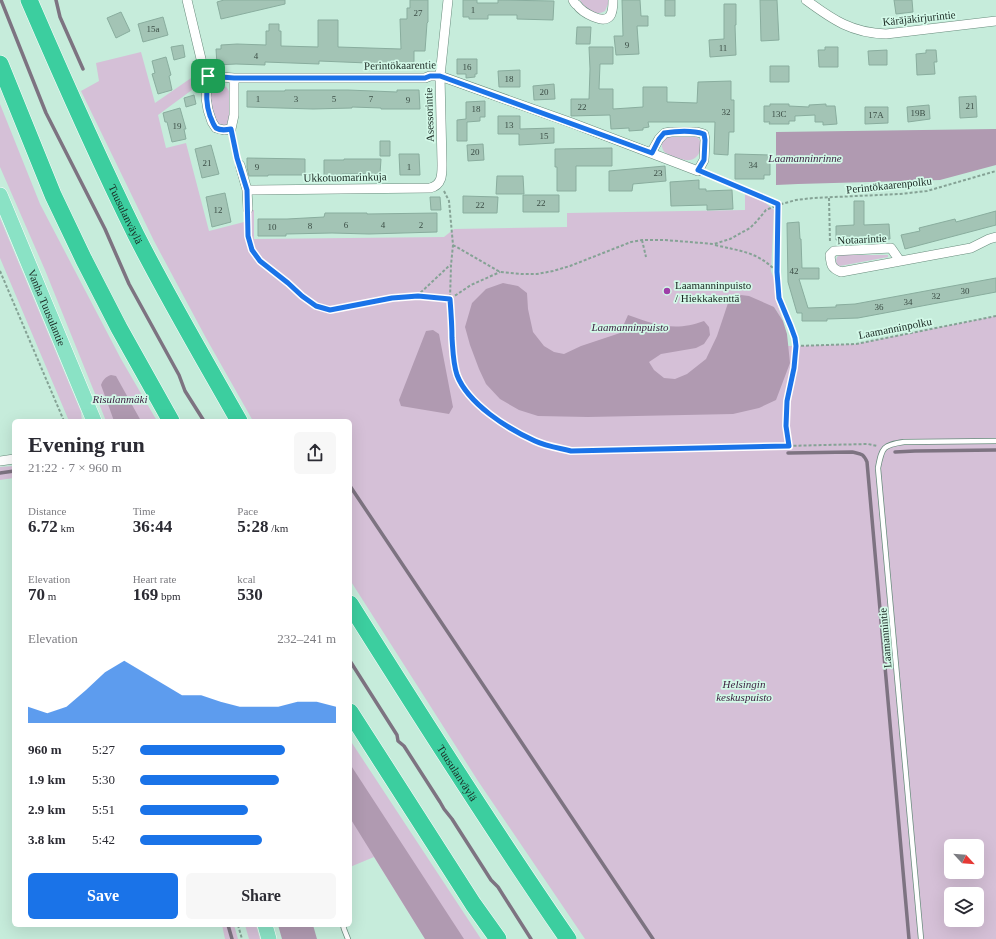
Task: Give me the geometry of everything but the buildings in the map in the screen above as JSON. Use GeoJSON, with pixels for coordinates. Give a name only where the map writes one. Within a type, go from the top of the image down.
{"type":"FeatureCollection","features":[{"type":"Feature","properties":{"kind":"highway","name":"Tuusulanväylä"},"geometry":{"type":"LineString","coordinates":[[29,0],[103,166],[133,228],[169,297],[238,419]]}},
{"type":"Feature","properties":{"kind":"highway"},"geometry":{"type":"LineString","coordinates":[[0,64],[53,195],[84,260],[119,328],[170,419]]}},
{"type":"Feature","properties":{"kind":"highway","name":"Tuusulanväylä"},"geometry":{"type":"LineString","coordinates":[[352,607],[519,868],[568,939]]}},
{"type":"Feature","properties":{"kind":"highway"},"geometry":{"type":"LineString","coordinates":[[352,715],[469,897],[498,939]]}},
{"type":"Feature","properties":{"kind":"main road","name":"Vanha Tuusulantie"},"geometry":{"type":"LineString","coordinates":[[0,195],[93,419]]}},
{"type":"Feature","properties":{"kind":"main road"},"geometry":{"type":"LineString","coordinates":[[266,927],[269,939]]}},
{"type":"Feature","properties":{"kind":"street"},"geometry":{"type":"LineString","coordinates":[[187,0],[202,63],[208,76],[206,98],[208,110],[212,122],[216,128],[224,130],[231,129],[234,115],[234,78]]}},
{"type":"Feature","properties":{"kind":"street","name":"Asessorintie"},"geometry":{"type":"LineString","coordinates":[[440,181],[442,174],[442,163],[440,76],[448,0]]}},
{"type":"Feature","properties":{"kind":"street"},"geometry":{"type":"LineString","coordinates":[[573,0],[582,10],[598,19],[605,19],[610,16],[613,0]]}},
{"type":"Feature","properties":{"kind":"street","name":"Käräjäkirjurintie"},"geometry":{"type":"LineString","coordinates":[[806,0],[840,23],[872,34],[886,34],[996,21]]}},
{"type":"Feature","properties":{"kind":"street","name":"Perintökaarentie"},"geometry":{"type":"LineString","coordinates":[[208,76],[234,78],[425,78],[430,76],[440,76],[698,170]]}},
{"type":"Feature","properties":{"kind":"street"},"geometry":{"type":"LineString","coordinates":[[652,153],[659,139],[664,133],[697,132],[704,134],[704,160],[698,170]]}},
{"type":"Feature","properties":{"kind":"street"},"geometry":{"type":"LineString","coordinates":[[240,165],[247,190],[248,209]]}},
{"type":"Feature","properties":{"kind":"street","name":"Ukkotuomarinkuja"},"geometry":{"type":"LineString","coordinates":[[247,190],[430,188],[435,187],[440,181]]}},
{"type":"Feature","properties":{"kind":"street","name":"Notaarintie"},"geometry":{"type":"LineString","coordinates":[[900,261],[891,248],[834,251],[830,255],[831,266],[835,270],[841,272],[971,248],[996,237]]}},
{"type":"Feature","properties":{"kind":"street"},"geometry":{"type":"LineString","coordinates":[[0,461],[12,459]]}},
{"type":"Feature","properties":{"kind":"lane"},"geometry":{"type":"LineString","coordinates":[[884,448],[892,444],[904,442],[996,441]]}},
{"type":"Feature","properties":{"kind":"lane","name":"Laamannintie"},"geometry":{"type":"LineString","coordinates":[[884,448],[880,454],[878,468],[921,939]]}},
{"type":"Feature","properties":{"kind":"lane"},"geometry":{"type":"LineString","coordinates":[[343,927],[348,939]]}},
{"type":"Feature","properties":{"kind":"path"},"geometry":{"type":"LineString","coordinates":[[231,129],[237,158],[240,165]]}},
{"type":"Feature","properties":{"kind":"path"},"geometry":{"type":"LineString","coordinates":[[698,170],[778,204]]}},
{"type":"Feature","properties":{"kind":"path","name":"Perintökaarenpolku"},"geometry":{"type":"LineString","coordinates":[[778,204],[796,200],[928,191],[996,171]]}},
{"type":"Feature","properties":{"kind":"path"},"geometry":{"type":"LineString","coordinates":[[440,181],[449,201],[453,245],[450,299],[454,358],[458,375],[464,388],[476,402],[504,424],[535,441],[571,451],[868,444],[884,448]]}},
{"type":"Feature","properties":{"kind":"path"},"geometry":{"type":"LineString","coordinates":[[829,198],[830,242],[834,251]]}},
{"type":"Feature","properties":{"kind":"path"},"geometry":{"type":"LineString","coordinates":[[714,244],[750,228],[757,222],[766,210],[778,204]]}},
{"type":"Feature","properties":{"kind":"path"},"geometry":{"type":"LineString","coordinates":[[778,204],[777,272],[779,298],[795,338],[796,346],[794,368],[787,401],[786,426],[789,446]]}},
{"type":"Feature","properties":{"kind":"path"},"geometry":{"type":"LineString","coordinates":[[248,209],[248,236],[252,250],[260,261],[316,306],[330,310],[392,298],[418,296],[450,299],[471,285],[500,272]]}},
{"type":"Feature","properties":{"kind":"path"},"geometry":{"type":"LineString","coordinates":[[453,245],[500,272],[522,274],[537,274],[553,271],[570,266],[621,245],[642,240],[665,240],[714,244],[750,253],[765,261],[777,272]]}},
{"type":"Feature","properties":{"kind":"path"},"geometry":{"type":"LineString","coordinates":[[642,240],[646,257]]}},
{"type":"Feature","properties":{"kind":"path"},"geometry":{"type":"LineString","coordinates":[[418,296],[451,265]]}},
{"type":"Feature","properties":{"kind":"path"},"geometry":{"type":"LineString","coordinates":[[0,271],[63,419]]}},
{"type":"Feature","properties":{"kind":"path","name":"Laamanninpolku"},"geometry":{"type":"LineString","coordinates":[[796,346],[856,344],[996,316]]}},
{"type":"Feature","properties":{"kind":"path"},"geometry":{"type":"LineString","coordinates":[[239,927],[242,939]]}},
{"type":"Feature","properties":{"kind":"green space"},"geometry":{"type":"Polygon","coordinates":[[[580,0],[608,0],[608,4],[605,11],[596,13],[583,5],[580,0]]]}},
{"type":"Feature","properties":{"kind":"green space","name":"Helsingin keskuspuisto"},"geometry":{"type":"Polygon","coordinates":[[[141,52],[155,103],[194,76],[196,87],[158,115],[166,148],[186,143],[209,231],[244,222],[245,210],[254,210],[254,239],[444,237],[454,229],[567,227],[567,213],[745,210],[745,193],[762,200],[774,210],[771,271],[774,279],[776,300],[783,321],[774,307],[784,346],[856,344],[996,316],[996,939],[585,939],[478,781],[352,583],[352,419],[252,419],[154,241],[81,91],[99,81],[96,63],[141,52]]]}},
{"type":"Feature","properties":{"kind":"green space"},"geometry":{"type":"Polygon","coordinates":[[[217,85],[225,86],[230,94],[230,123],[227,127],[218,123],[212,109],[212,92],[214,87],[217,85]]]}},
{"type":"Feature","properties":{"kind":"green space","name":"Risulanmäki"},"geometry":{"type":"Polygon","coordinates":[[[0,104],[40,204],[121,359],[156,419],[105,419],[45,270],[0,167],[0,104]]]}},
{"type":"Feature","properties":{"kind":"green space","name":"Laamanninrinne"},"geometry":{"type":"Polygon","coordinates":[[[996,129],[996,165],[940,180],[776,185],[776,132],[996,129]]]}},
{"type":"Feature","properties":{"kind":"green space"},"geometry":{"type":"Polygon","coordinates":[[[669,136],[695,136],[698,138],[701,146],[697,157],[688,160],[678,158],[663,151],[663,141],[669,136]]]}},
{"type":"Feature","properties":{"kind":"green space"},"geometry":{"type":"Polygon","coordinates":[[[0,218],[81,412],[82,419],[68,419],[0,258],[0,218]]]}},
{"type":"Feature","properties":{"kind":"green space"},"geometry":{"type":"Polygon","coordinates":[[[840,255],[888,255],[888,257],[840,266],[837,265],[836,261],[837,257],[840,255]]]}},
{"type":"Feature","properties":{"kind":"green space","name":"Laamanninpuisto"},"geometry":{"type":"Polygon","coordinates":[[[503,283],[518,286],[527,293],[528,309],[533,332],[544,346],[554,352],[564,354],[581,346],[620,333],[628,315],[648,322],[675,327],[704,321],[709,327],[710,335],[704,344],[696,348],[661,354],[649,362],[654,370],[664,378],[675,379],[687,374],[706,359],[717,336],[728,303],[732,296],[749,296],[774,307],[783,321],[787,334],[790,363],[776,400],[759,408],[733,414],[588,417],[538,416],[519,410],[500,399],[486,384],[470,345],[465,327],[472,303],[486,289],[503,283]]]}},
{"type":"Feature","properties":{"kind":"green space"},"geometry":{"type":"Polygon","coordinates":[[[433,330],[439,334],[453,407],[449,414],[401,406],[399,400],[426,331],[433,330]]]}},
{"type":"Feature","properties":{"kind":"green space"},"geometry":{"type":"Polygon","coordinates":[[[111,375],[116,376],[140,419],[113,419],[101,385],[107,377],[111,375]]]}},
{"type":"Feature","properties":{"kind":"green space"},"geometry":{"type":"Polygon","coordinates":[[[12,466],[12,478],[0,480],[0,467],[12,466]]]}},
{"type":"Feature","properties":{"kind":"green space"},"geometry":{"type":"Polygon","coordinates":[[[352,743],[481,939],[425,939],[374,857],[352,866],[352,743]]]}},
{"type":"Feature","properties":{"kind":"green space"},"geometry":{"type":"Polygon","coordinates":[[[352,767],[464,939],[425,939],[352,821],[352,767]]]}},
{"type":"Feature","properties":{"kind":"green space"},"geometry":{"type":"Polygon","coordinates":[[[222,927],[235,927],[238,939],[225,939],[222,927]]]}},
{"type":"Feature","properties":{"kind":"green space"},"geometry":{"type":"Polygon","coordinates":[[[246,927],[257,927],[260,939],[249,939],[246,927]]]}},
{"type":"Feature","properties":{"kind":"green space"},"geometry":{"type":"Polygon","coordinates":[[[279,927],[314,927],[317,939],[282,939],[279,927]]]}},
{"type":"Feature","properties":{"kind":"waterway"},"geometry":{"type":"LineString","coordinates":[[1,0],[46,113],[105,229],[129,284],[179,375],[185,391],[203,419]]}},
{"type":"Feature","properties":{"kind":"waterway"},"geometry":{"type":"LineString","coordinates":[[56,0],[60,17],[83,69]]}},
{"type":"Feature","properties":{"kind":"waterway"},"geometry":{"type":"LineString","coordinates":[[895,452],[996,450]]}},
{"type":"Feature","properties":{"kind":"waterway"},"geometry":{"type":"LineString","coordinates":[[788,453],[852,452],[861,454],[867,462],[909,939]]}},
{"type":"Feature","properties":{"kind":"waterway"},"geometry":{"type":"LineString","coordinates":[[0,473],[12,471]]}},
{"type":"Feature","properties":{"kind":"waterway"},"geometry":{"type":"LineString","coordinates":[[352,489],[653,939]]}},
{"type":"Feature","properties":{"kind":"waterway"},"geometry":{"type":"LineString","coordinates":[[352,664],[397,735],[398,741],[404,746],[444,809],[491,880],[498,887],[531,939]]}},
{"type":"Feature","properties":{"kind":"waterway"},"geometry":{"type":"LineString","coordinates":[[229,927],[232,939]]}},
{"type":"Feature","properties":{"kind":"place","name":"Laamanninpuisto / Hiekkakenttä"},"geometry":{"type":"Point","coordinates":[667,291]}},
{"type":"Feature","properties":{"kind":"route"},"geometry":{"type":"LineString","coordinates":[[208,76],[234,78],[425,78],[430,76],[440,76],[652,153],[659,139],[664,133],[697,132],[704,134],[704,160],[698,170],[778,204],[777,272],[779,298],[795,338],[796,346],[794,368],[787,401],[786,426],[789,446],[571,451],[554,447],[535,441],[504,424],[476,402],[464,388],[458,375],[454,358],[450,299],[418,296],[392,298],[330,310],[316,306],[260,261],[252,250],[248,236],[247,190],[237,158],[231,129],[224,130],[216,128],[212,122],[206,98],[208,76]]}}]}
